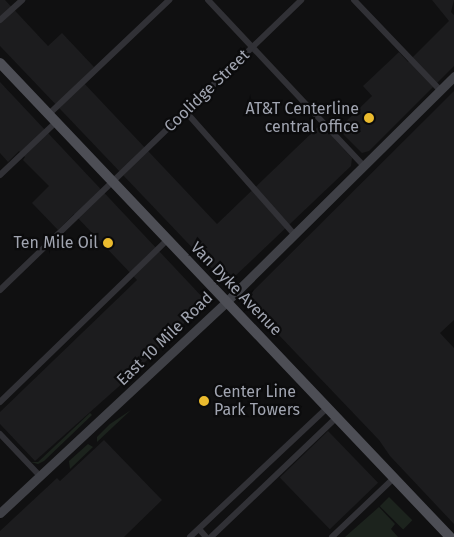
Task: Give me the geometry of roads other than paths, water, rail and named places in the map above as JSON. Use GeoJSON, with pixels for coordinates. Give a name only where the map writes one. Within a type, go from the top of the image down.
{"type":"FeatureCollection","features":[{"type":"Feature","properties":{"kind":"main road","name":"Van Dyke Avenue"},"geometry":{"type":"LineString","coordinates":[[0,64],[450,537]]}},
{"type":"Feature","properties":{"kind":"main road","name":"East 10 Mile Road"},"geometry":{"type":"LineString","coordinates":[[0,513],[227,301],[454,76]]}},
{"type":"Feature","properties":{"kind":"street"},"geometry":{"type":"LineString","coordinates":[[0,20],[22,0]]}},
{"type":"Feature","properties":{"kind":"street"},"geometry":{"type":"LineString","coordinates":[[0,175],[52,118],[169,0]]}},
{"type":"Feature","properties":{"kind":"street"},"geometry":{"type":"LineString","coordinates":[[208,0],[363,165]]}},
{"type":"Feature","properties":{"kind":"street","name":"Coolidge Street"},"geometry":{"type":"LineString","coordinates":[[0,290],[301,0]]}},
{"type":"Feature","properties":{"kind":"street"},"geometry":{"type":"LineString","coordinates":[[354,0],[440,90]]}},
{"type":"Feature","properties":{"kind":"street"},"geometry":{"type":"LineString","coordinates":[[186,112],[294,234]]}},
{"type":"Feature","properties":{"kind":"street"},"geometry":{"type":"LineString","coordinates":[[0,402],[168,239]]}},
{"type":"Feature","properties":{"kind":"street"},"geometry":{"type":"LineString","coordinates":[[190,537],[328,407]]}},
{"type":"Feature","properties":{"kind":"street"},"geometry":{"type":"LineString","coordinates":[[211,537],[337,417]]}},
{"type":"Feature","properties":{"kind":"street"},"geometry":{"type":"LineString","coordinates":[[0,434],[40,476]]}},
{"type":"Feature","properties":{"kind":"street"},"geometry":{"type":"LineString","coordinates":[[276,456],[290,461]]}},
{"type":"Feature","properties":{"kind":"street"},"geometry":{"type":"LineString","coordinates":[[332,537],[394,478]]}},
{"type":"Feature","properties":{"kind":"street"},"geometry":{"type":"LineString","coordinates":[[199,529],[206,537]]}},
{"type":"Feature","properties":{"kind":"place","name":"AT&T Centerline central office"},"geometry":{"type":"Point","coordinates":[369,118]}},
{"type":"Feature","properties":{"kind":"place","name":"Ten Mile Oil"},"geometry":{"type":"Point","coordinates":[108,243]}},
{"type":"Feature","properties":{"kind":"place","name":"Center Line Park Towers"},"geometry":{"type":"Point","coordinates":[204,401]}}]}
